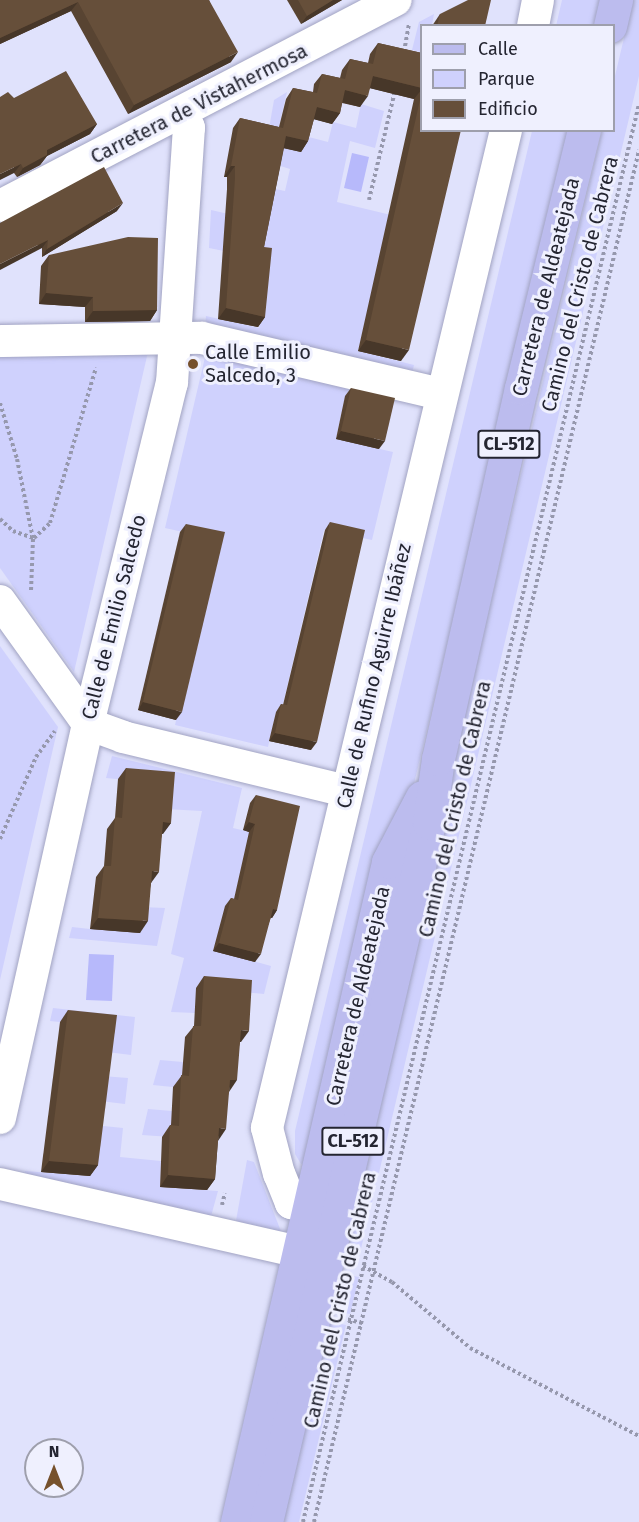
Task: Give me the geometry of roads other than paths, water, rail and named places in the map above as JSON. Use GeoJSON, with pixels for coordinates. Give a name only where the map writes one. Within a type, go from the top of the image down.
{"type":"FeatureCollection","features":[{"type":"Feature","properties":{"kind":"main road"},"geometry":{"type":"LineString","coordinates":[[610,24],[616,0]]}},
{"type":"Feature","properties":{"kind":"main road","name":"Carretera de Aldeatejada"},"geometry":{"type":"LineString","coordinates":[[266,1522],[372,1054],[429,823],[438,759],[584,132]]}},
{"type":"Feature","properties":{"kind":"main road","name":"Carretera de Aldeatejada"},"geometry":{"type":"LineString","coordinates":[[237,1522],[388,862],[438,759]]}},
{"type":"Feature","properties":{"kind":"main road"},"geometry":{"type":"LineString","coordinates":[[309,1208],[326,1194],[349,1101],[372,1054]]}},
{"type":"Feature","properties":{"kind":"street"},"geometry":{"type":"LineString","coordinates":[[533,24],[538,0]]}},
{"type":"Feature","properties":{"kind":"street","name":"Carretera de Vistahermosa"},"geometry":{"type":"LineString","coordinates":[[0,206],[183,111],[403,13]]}},
{"type":"Feature","properties":{"kind":"street","name":"Calle de Emilio Salcedo"},"geometry":{"type":"LineString","coordinates":[[0,1118],[73,725],[172,383],[177,337],[189,128],[183,111]]}},
{"type":"Feature","properties":{"kind":"street","name":"Calle de Rufino Aguirre Ibáñez"},"geometry":{"type":"LineString","coordinates":[[309,1208],[291,1203],[277,1168],[267,1128],[506,132]]}},
{"type":"Feature","properties":{"kind":"street"},"geometry":{"type":"LineString","coordinates":[[0,341],[202,338],[441,394]]}},
{"type":"Feature","properties":{"kind":"street"},"geometry":{"type":"LineString","coordinates":[[0,601],[73,725],[347,791]]}},
{"type":"Feature","properties":{"kind":"street"},"geometry":{"type":"LineString","coordinates":[[0,1184],[299,1252]]}},
{"type":"Feature","properties":{"kind":"place","name":"Calle Emilio Salcedo, 3"},"geometry":{"type":"Point","coordinates":[193,364]}}]}
